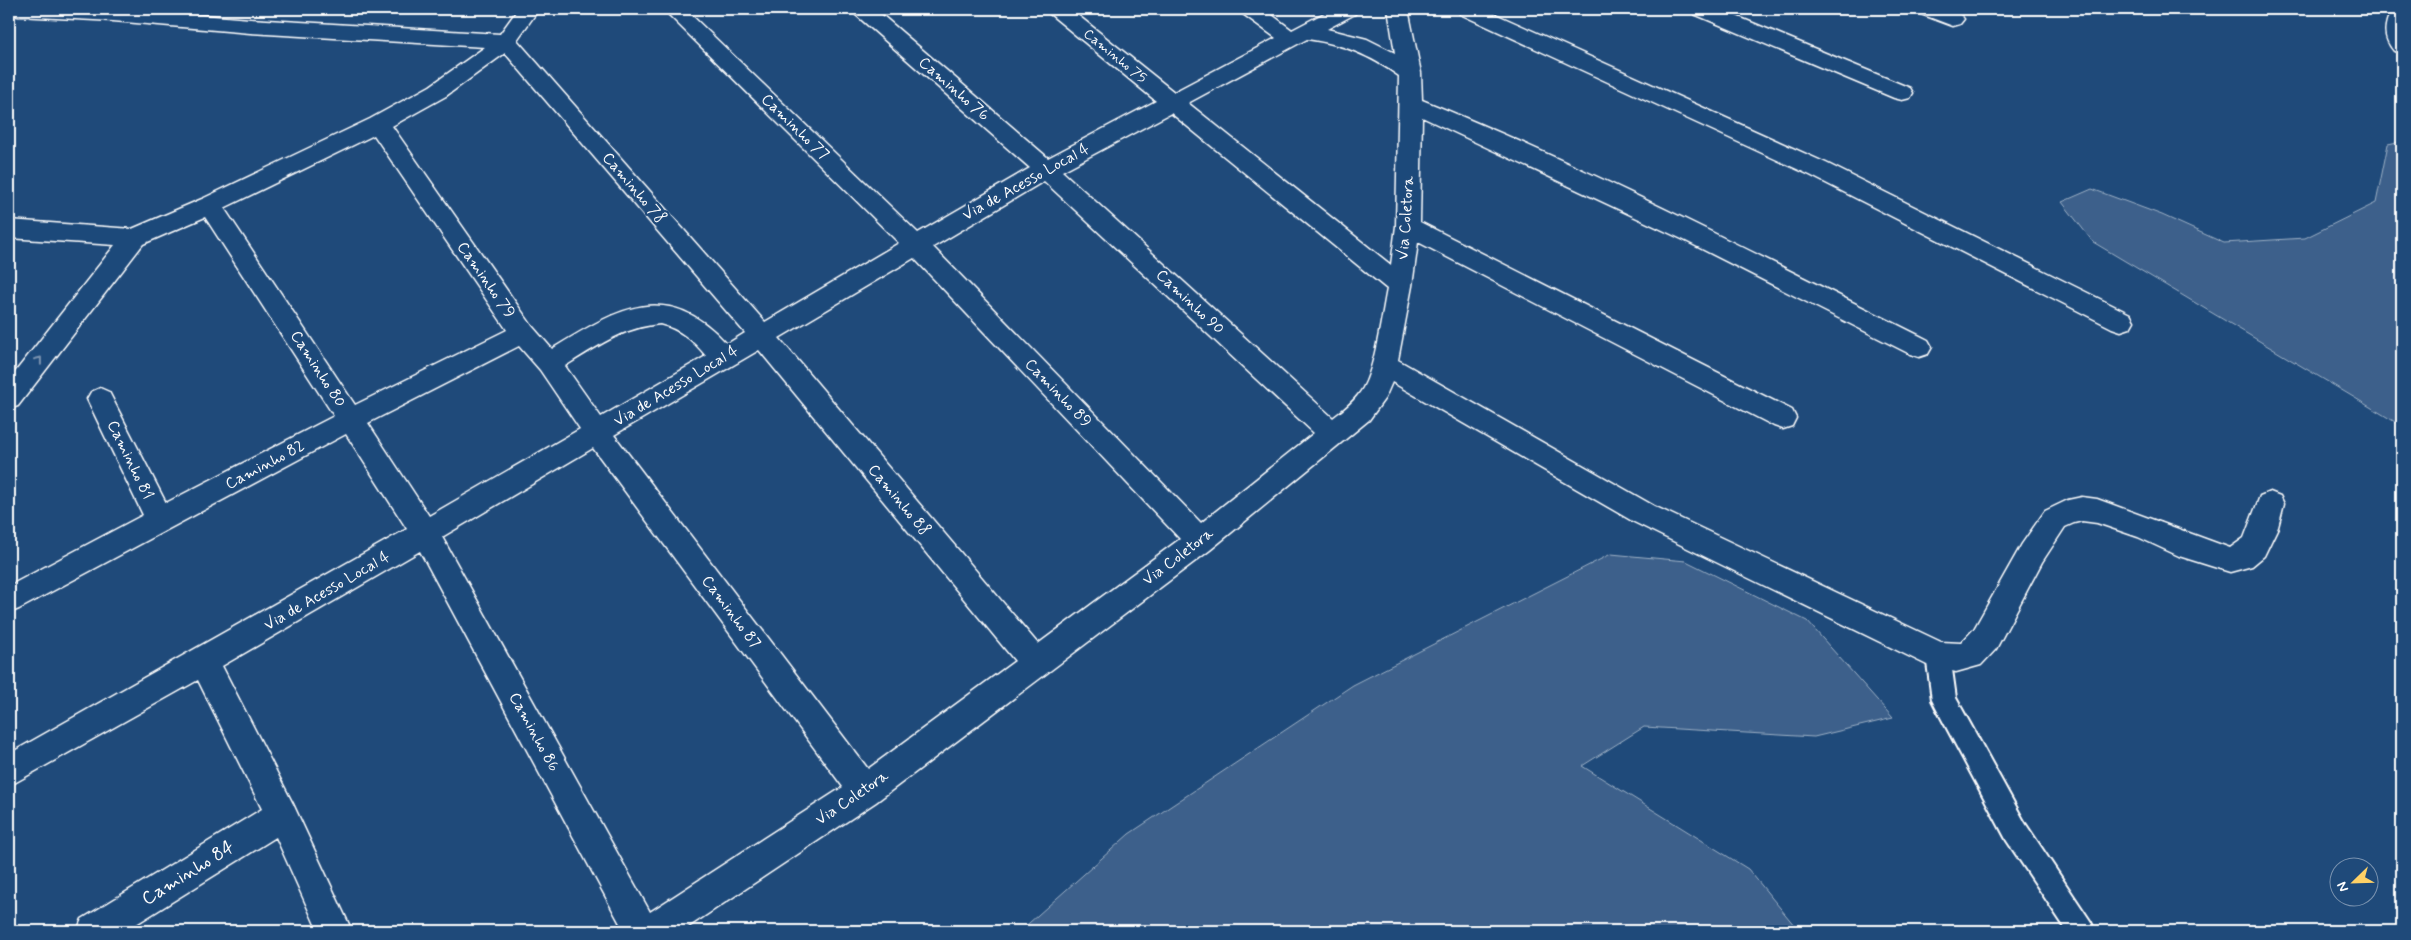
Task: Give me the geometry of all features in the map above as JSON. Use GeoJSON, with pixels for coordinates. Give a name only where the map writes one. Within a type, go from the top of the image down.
{"type":"FeatureCollection","features":[{"type":"Feature","properties":{"kind":"street"},"geometry":{"type":"LineString","coordinates":[[18,9],[113,14],[250,26],[506,41]]}},
{"type":"Feature","properties":{"kind":"street"},"geometry":{"type":"LineString","coordinates":[[9,229],[134,238],[210,206],[378,124],[467,72],[506,41],[529,9]]}},
{"type":"Feature","properties":{"kind":"street","name":"Caminho 77"},"geometry":{"type":"LineString","coordinates":[[673,9],[916,245]]}},
{"type":"Feature","properties":{"kind":"street","name":"Caminho 76"},"geometry":{"type":"LineString","coordinates":[[862,9],[1046,169]]}},
{"type":"Feature","properties":{"kind":"street","name":"Caminho 75"},"geometry":{"type":"LineString","coordinates":[[1057,9],[1400,286]]}},
{"type":"Feature","properties":{"kind":"street"},"geometry":{"type":"LineString","coordinates":[[1250,9],[1297,36],[1340,37],[1364,44],[1393,60],[1410,73]]}},
{"type":"Feature","properties":{"kind":"street","name":"Via de Acesso Local 4"},"geometry":{"type":"LineString","coordinates":[[9,771],[426,533],[1046,169],[1348,9]]}},
{"type":"Feature","properties":{"kind":"street","name":"Via Coletora"},"geometry":{"type":"LineString","coordinates":[[652,931],[865,791],[1200,541],[1334,435],[1360,412],[1376,391],[1384,365],[1400,286],[1408,226],[1410,73],[1398,9]]}},
{"type":"Feature","properties":{"kind":"street"},"geometry":{"type":"LineString","coordinates":[[1467,9],[1818,169],[2121,321]]}},
{"type":"Feature","properties":{"kind":"street"},"geometry":{"type":"LineString","coordinates":[[1701,9],[1902,93]]}},
{"type":"Feature","properties":{"kind":"street"},"geometry":{"type":"LineString","coordinates":[[1928,9],[1953,19]]}},
{"type":"Feature","properties":{"kind":"street"},"geometry":{"type":"LineString","coordinates":[[2400,44],[2395,29],[2402,9]]}},
{"type":"Feature","properties":{"kind":"street","name":"Caminho 78"},"geometry":{"type":"LineString","coordinates":[[506,41],[762,336]]}},
{"type":"Feature","properties":{"kind":"street"},"geometry":{"type":"LineString","coordinates":[[1411,104],[1462,124],[1685,230],[1920,347]]}},
{"type":"Feature","properties":{"kind":"street","name":"Caminho 79"},"geometry":{"type":"LineString","coordinates":[[378,124],[524,333],[549,363],[597,433]]}},
{"type":"Feature","properties":{"kind":"street","name":"Caminho 90"},"geometry":{"type":"LineString","coordinates":[[1046,169],[1334,435]]}},
{"type":"Feature","properties":{"kind":"street","name":"Caminho 80"},"geometry":{"type":"LineString","coordinates":[[210,206],[426,533]]}},
{"type":"Feature","properties":{"kind":"street"},"geometry":{"type":"LineString","coordinates":[[1408,226],[1783,418]]}},
{"type":"Feature","properties":{"kind":"street"},"geometry":{"type":"LineString","coordinates":[[9,399],[134,238]]}},
{"type":"Feature","properties":{"kind":"street","name":"Caminho 89"},"geometry":{"type":"LineString","coordinates":[[916,245],[1200,541]]}},
{"type":"Feature","properties":{"kind":"street"},"geometry":{"type":"LineString","coordinates":[[549,363],[636,315],[666,313],[691,324],[716,347],[724,358]]}},
{"type":"Feature","properties":{"kind":"street","name":"Caminho 82"},"geometry":{"type":"LineString","coordinates":[[9,600],[352,419],[524,333]]}},
{"type":"Feature","properties":{"kind":"street","name":"Caminho 88"},"geometry":{"type":"LineString","coordinates":[[762,336],[1036,664]]}},
{"type":"Feature","properties":{"kind":"street"},"geometry":{"type":"LineString","coordinates":[[1384,365],[1644,514],[1938,655],[1956,658],[1970,655],[1985,639],[2032,553],[2055,520],[2068,512],[2082,509],[2097,511],[2230,560],[2242,557],[2254,547],[2264,527],[2270,504]]}},
{"type":"Feature","properties":{"kind":"street","name":"Caminho 81"},"geometry":{"type":"LineString","coordinates":[[100,399],[160,520]]}},
{"type":"Feature","properties":{"kind":"street","name":"Caminho 87"},"geometry":{"type":"LineString","coordinates":[[597,433],[865,791]]}},
{"type":"Feature","properties":{"kind":"street","name":"Caminho 86"},"geometry":{"type":"LineString","coordinates":[[426,533],[642,931]]}},
{"type":"Feature","properties":{"kind":"street"},"geometry":{"type":"LineString","coordinates":[[204,661],[282,815],[335,931]]}},
{"type":"Feature","properties":{"kind":"street","name":"Caminho 84"},"geometry":{"type":"LineString","coordinates":[[94,931],[282,815]]}},
{"type":"Feature","properties":{"kind":"lane"},"geometry":{"type":"LineString","coordinates":[[1938,655],[1944,700],[2016,832],[2082,931]]}},
{"type":"Feature","properties":{"kind":"shaded area"},"geometry":{"type":"Polygon","coordinates":[[[2402,141],[2402,426],[2093,242],[2062,202],[2092,189],[2162,215],[2224,243],[2305,238],[2376,203],[2388,144],[2402,141]]]}},
{"type":"Feature","properties":{"kind":"shaded area"},"geometry":{"type":"Polygon","coordinates":[[[1611,554],[1686,561],[1807,621],[1893,718],[1814,737],[1644,727],[1582,766],[1748,869],[1799,931],[1020,931],[1129,834],[1353,685],[1611,554]]]}}]}
